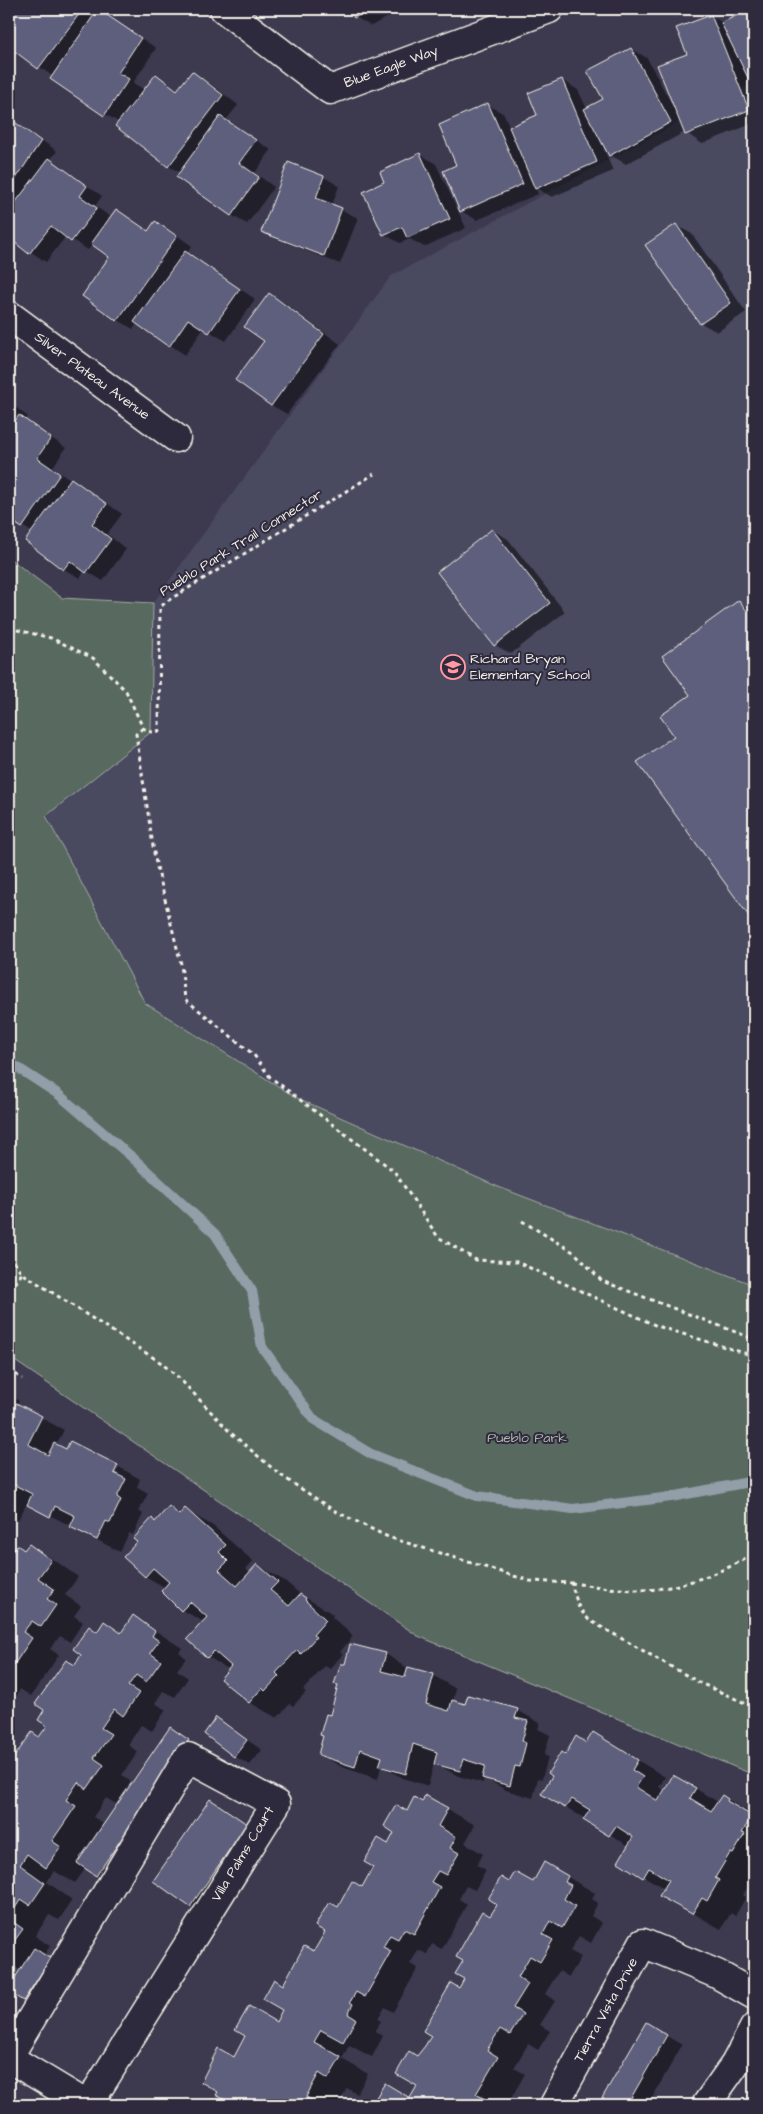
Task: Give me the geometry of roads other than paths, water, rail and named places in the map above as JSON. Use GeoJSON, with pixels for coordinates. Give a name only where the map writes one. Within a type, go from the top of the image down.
{"type":"FeatureCollection","features":[{"type":"Feature","properties":{"kind":"street","name":"Blue Eagle Way"},"geometry":{"type":"LineString","coordinates":[[224,9],[330,90],[549,9]]}},
{"type":"Feature","properties":{"kind":"street","name":"Silver Plateau Avenue"},"geometry":{"type":"LineString","coordinates":[[9,315],[176,438]]}},
{"type":"Feature","properties":{"kind":"street","name":"Villa Palms Court"},"geometry":{"type":"LineString","coordinates":[[9,2057],[188,1757],[276,1804],[87,2105]]}},
{"type":"Feature","properties":{"kind":"street","name":"Tierra Vista Drive"},"geometry":{"type":"LineString","coordinates":[[554,2105],[643,1943],[717,1974],[754,1995]]}},
{"type":"Feature","properties":{"kind":"street"},"geometry":{"type":"LineString","coordinates":[[722,2105],[736,2064],[754,2028]]}},
{"type":"Feature","properties":{"kind":"street"},"geometry":{"type":"LineString","coordinates":[[9,2057],[87,2105]]}},
{"type":"Feature","properties":{"kind":"street"},"geometry":{"type":"LineString","coordinates":[[706,2105],[736,2064]]}},
{"type":"Feature","properties":{"kind":"waterway"},"geometry":{"type":"LineString","coordinates":[[9,1062],[58,1094],[133,1158],[215,1234],[252,1291],[262,1347],[313,1419],[371,1454],[477,1496],[573,1509],[671,1497],[754,1481]]}},
{"type":"Feature","properties":{"kind":"place","name":"Richard Bryan Elementary School"},"geometry":{"type":"Point","coordinates":[453,667]}},
{"type":"Feature","properties":{"kind":"park label","name":"Pueblo Park"},"geometry":{"type":"Point","coordinates":[527,1438]}}]}
